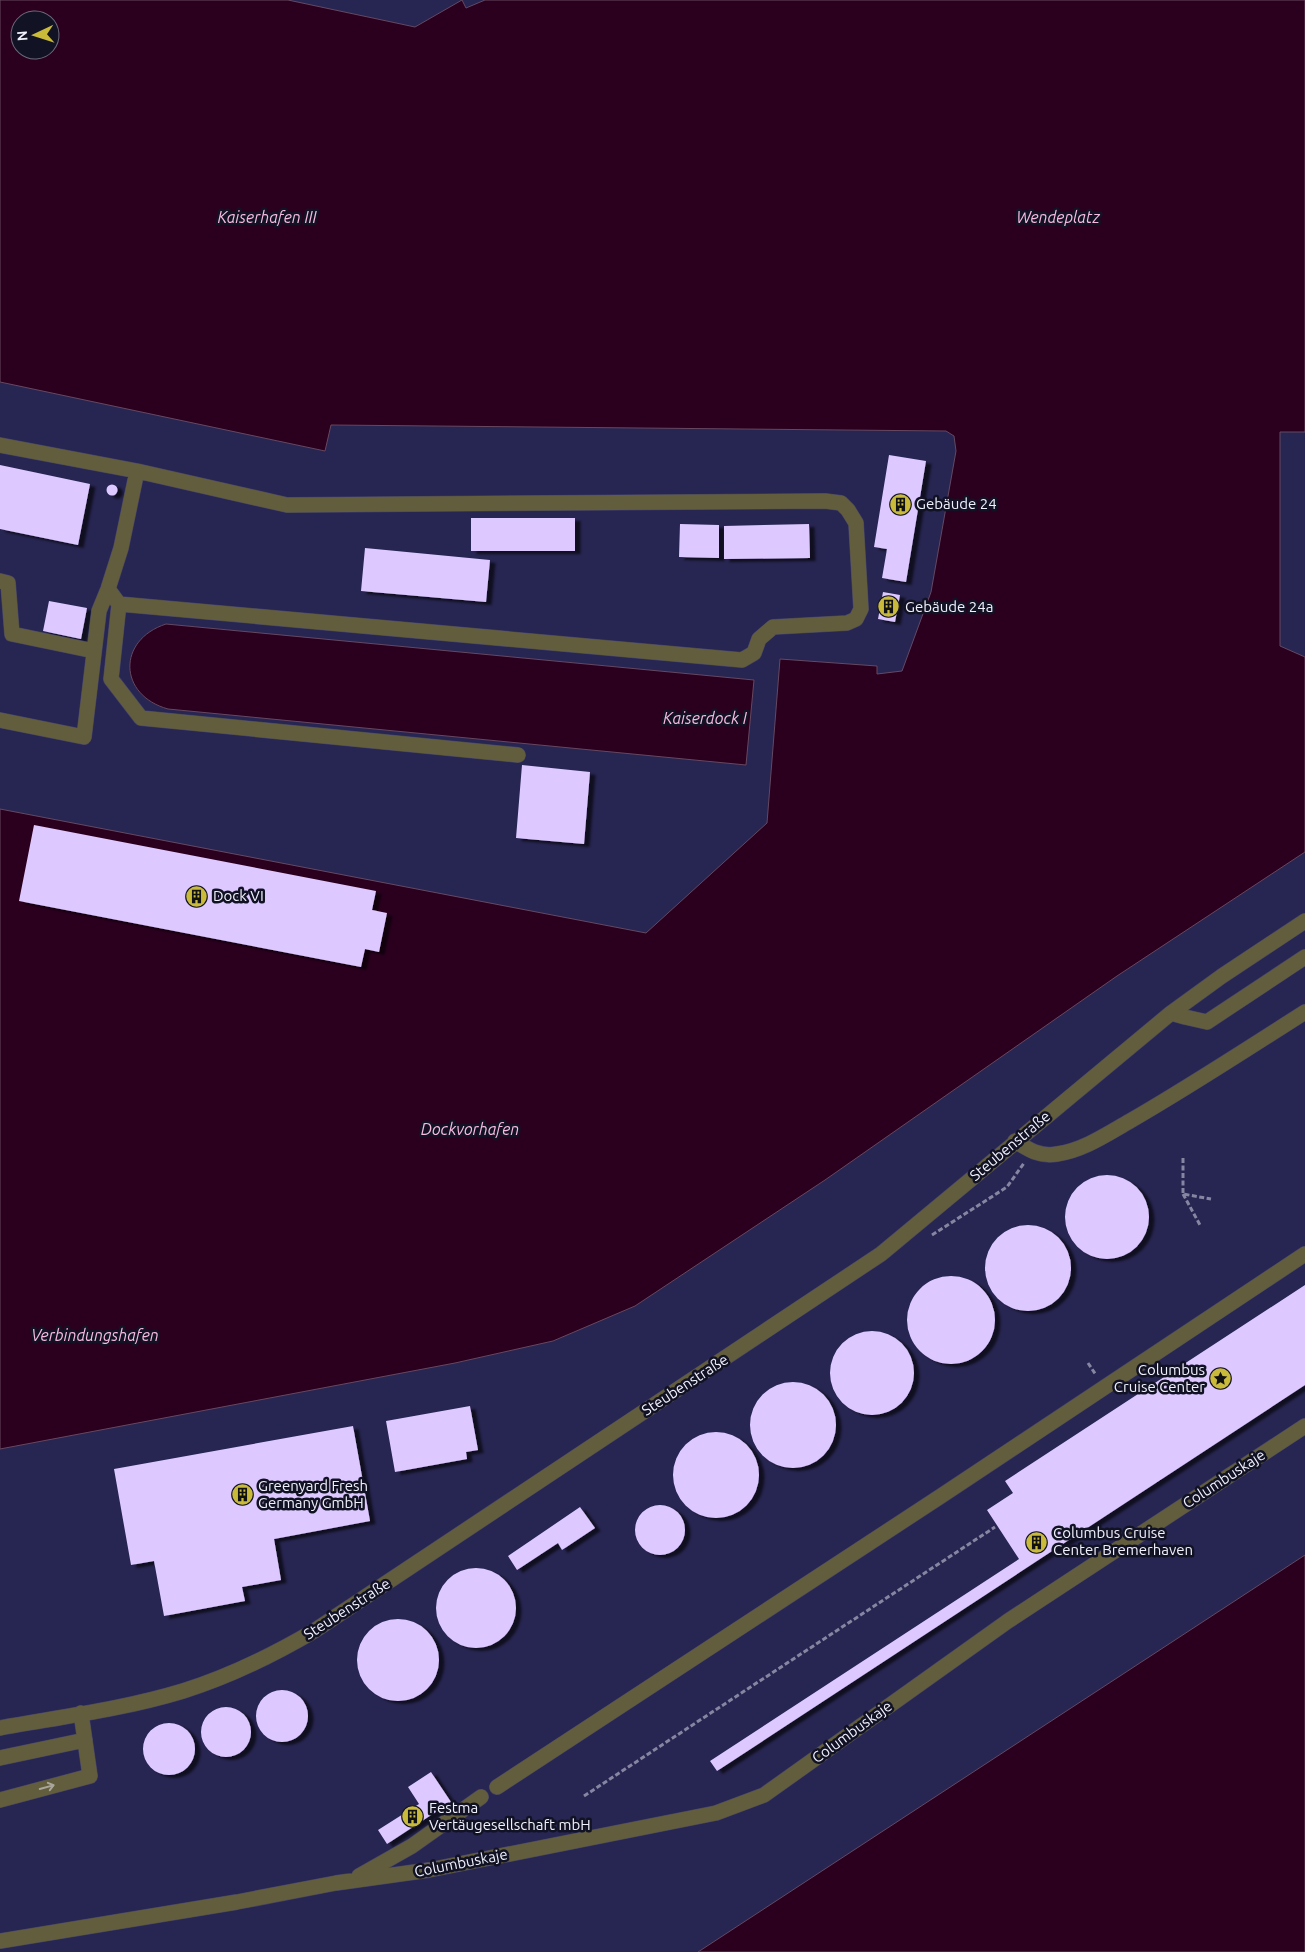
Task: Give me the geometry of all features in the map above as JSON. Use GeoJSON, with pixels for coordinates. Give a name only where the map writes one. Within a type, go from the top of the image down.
{"type":"FeatureCollection","features":[{"type":"Feature","properties":{"kind":"street"},"geometry":{"type":"LineString","coordinates":[[0,445],[138,472],[287,505],[816,501],[841,503],[856,523],[861,609],[856,619],[846,623],[773,627],[759,638],[754,653],[742,660],[119,604]]}},
{"type":"Feature","properties":{"kind":"street"},"geometry":{"type":"LineString","coordinates":[[0,720],[84,738],[99,611],[121,548],[138,472]]}},
{"type":"Feature","properties":{"kind":"street"},"geometry":{"type":"LineString","coordinates":[[0,581],[8,583],[12,634],[94,651]]}},
{"type":"Feature","properties":{"kind":"street"},"geometry":{"type":"LineString","coordinates":[[108,589],[119,604],[111,679],[140,718],[518,755]]}},
{"type":"Feature","properties":{"kind":"street","name":"Steubenstraße"},"geometry":{"type":"LineString","coordinates":[[0,1728],[156,1698],[200,1684],[281,1650],[314,1631],[881,1254],[1171,1013],[1222,976],[1305,921]]}},
{"type":"Feature","properties":{"kind":"street"},"geometry":{"type":"LineString","coordinates":[[1171,1013],[1207,1022],[1305,957]]}},
{"type":"Feature","properties":{"kind":"street"},"geometry":{"type":"LineString","coordinates":[[1015,1141],[1032,1152],[1044,1155],[1057,1154],[1089,1144],[1149,1110],[1305,1012]]}},
{"type":"Feature","properties":{"kind":"street"},"geometry":{"type":"LineString","coordinates":[[497,1787],[941,1496],[1305,1254]]}},
{"type":"Feature","properties":{"kind":"street","name":"Columbuskaje"},"geometry":{"type":"LineString","coordinates":[[0,1941],[237,1902],[336,1883],[428,1870],[716,1813],[764,1795],[1008,1621],[1305,1426]]}},
{"type":"Feature","properties":{"kind":"street"},"geometry":{"type":"LineString","coordinates":[[0,1800],[90,1776],[81,1713]]}},
{"type":"Feature","properties":{"kind":"street"},"geometry":{"type":"LineString","coordinates":[[0,1758],[85,1740]]}},
{"type":"Feature","properties":{"kind":"street","name":"Columbuskaje"},"geometry":{"type":"LineString","coordinates":[[336,1883],[360,1875],[398,1854],[481,1797]]}},
{"type":"Feature","properties":{"kind":"path"},"geometry":{"type":"LineString","coordinates":[[1183,1158],[1183,1194],[1200,1225]]}},
{"type":"Feature","properties":{"kind":"path"},"geometry":{"type":"LineString","coordinates":[[1183,1194],[1211,1199]]}},
{"type":"Feature","properties":{"kind":"path"},"geometry":{"type":"LineString","coordinates":[[584,1796],[995,1527]]}},
{"type":"Feature","properties":{"kind":"water"},"geometry":{"type":"Polygon","coordinates":[[[0,0],[288,0],[415,27],[462,0],[466,8],[485,0],[1305,0],[1305,432],[1280,432],[1280,646],[1305,657],[1305,852],[1117,976],[825,1180],[635,1306],[553,1341],[455,1363],[0,1449],[0,809],[646,933],[767,823],[780,659],[877,666],[877,674],[902,671],[931,592],[956,451],[954,436],[946,431],[331,425],[325,451],[0,382],[0,0]]]}},
{"type":"Feature","properties":{"kind":"water","name":"Kaiserdock I"},"geometry":{"type":"Polygon","coordinates":[[[166,624],[754,680],[746,765],[168,709],[152,702],[140,692],[132,680],[130,667],[132,654],[139,642],[150,632],[166,624]]]}},
{"type":"Feature","properties":{"kind":"water"},"geometry":{"type":"Polygon","coordinates":[[[1305,1555],[1305,1952],[698,1952],[1305,1555]]]}},
{"type":"Feature","properties":{"kind":"building","name":"Gebäude 24"},"geometry":{"type":"Polygon","coordinates":[[[889,455],[926,461],[906,582],[882,578],[887,549],[874,547],[889,455]]]}},
{"type":"Feature","properties":{"kind":"building"},"geometry":{"type":"Polygon","coordinates":[[[0,465],[90,484],[78,545],[0,529],[0,465]]]}},
{"type":"Feature","properties":{"kind":"building"},"geometry":{"type":"Polygon","coordinates":[[[112,484],[118,490],[112,496],[106,490],[112,484]]]}},
{"type":"Feature","properties":{"kind":"building"},"geometry":{"type":"Polygon","coordinates":[[[471,518],[575,518],[575,551],[471,551],[471,518]]]}},
{"type":"Feature","properties":{"kind":"building"},"geometry":{"type":"Polygon","coordinates":[[[680,524],[719,525],[719,558],[679,557],[680,524]]]}},
{"type":"Feature","properties":{"kind":"building"},"geometry":{"type":"Polygon","coordinates":[[[809,524],[810,558],[724,559],[724,526],[809,524]]]}},
{"type":"Feature","properties":{"kind":"building"},"geometry":{"type":"Polygon","coordinates":[[[365,548],[490,560],[486,602],[361,591],[365,548]]]}},
{"type":"Feature","properties":{"kind":"building","name":"Gebäude 24a"},"geometry":{"type":"Polygon","coordinates":[[[883,592],[900,595],[895,622],[878,619],[883,592]]]}},
{"type":"Feature","properties":{"kind":"building"},"geometry":{"type":"Polygon","coordinates":[[[49,601],[87,608],[81,639],[43,631],[49,601]]]}},
{"type":"Feature","properties":{"kind":"building"},"geometry":{"type":"Polygon","coordinates":[[[522,765],[590,772],[584,844],[516,838],[522,765]]]}},
{"type":"Feature","properties":{"kind":"building","name":"Dock VI"},"geometry":{"type":"Polygon","coordinates":[[[34,825],[376,891],[372,910],[387,913],[379,952],[365,949],[361,967],[19,901],[34,825]]]}},
{"type":"Feature","properties":{"kind":"building"},"geometry":{"type":"Polygon","coordinates":[[[1099,1175],[1115,1175],[1131,1182],[1142,1193],[1149,1209],[1146,1233],[1137,1247],[1131,1252],[1115,1259],[1099,1259],[1083,1252],[1072,1241],[1065,1225],[1065,1209],[1072,1193],[1083,1182],[1099,1175]]]}},
{"type":"Feature","properties":{"kind":"building"},"geometry":{"type":"Polygon","coordinates":[[[1028,1225],[1044,1228],[1052,1232],[1064,1244],[1068,1252],[1071,1268],[1068,1284],[1064,1292],[1052,1304],[1044,1308],[1028,1311],[1012,1308],[1004,1304],[992,1292],[988,1284],[985,1268],[988,1252],[992,1244],[1004,1232],[1012,1228],[1028,1225]]]}},
{"type":"Feature","properties":{"kind":"building"},"geometry":{"type":"Polygon","coordinates":[[[951,1276],[968,1280],[982,1289],[991,1303],[995,1320],[991,1337],[982,1351],[968,1360],[951,1364],[934,1360],[920,1351],[911,1337],[907,1320],[911,1303],[920,1289],[934,1280],[951,1276]]]}},
{"type":"Feature","properties":{"kind":"building","name":"Columbus Cruise Center Bremerhaven"},"geometry":{"type":"Polygon","coordinates":[[[1305,1285],[1305,1385],[717,1771],[710,1761],[1019,1559],[987,1510],[1013,1493],[1005,1481],[1305,1285]]]}},
{"type":"Feature","properties":{"kind":"building"},"geometry":{"type":"Polygon","coordinates":[[[864,1331],[880,1331],[896,1338],[907,1349],[914,1365],[911,1389],[902,1403],[896,1408],[880,1415],[864,1415],[848,1408],[837,1397],[830,1381],[830,1365],[837,1349],[848,1338],[864,1331]]]}},
{"type":"Feature","properties":{"kind":"building"},"geometry":{"type":"Polygon","coordinates":[[[793,1382],[817,1389],[829,1401],[836,1425],[829,1449],[817,1461],[793,1468],[769,1461],[757,1449],[750,1425],[757,1401],[769,1389],[793,1382]]]}},
{"type":"Feature","properties":{"kind":"building"},"geometry":{"type":"Polygon","coordinates":[[[470,1406],[478,1450],[466,1452],[467,1459],[395,1472],[386,1421],[470,1406]]]}},
{"type":"Feature","properties":{"kind":"building","name":"Greenyard Fresh Germany GmbH"},"geometry":{"type":"Polygon","coordinates":[[[353,1426],[370,1521],[274,1539],[281,1580],[242,1587],[245,1601],[164,1616],[154,1561],[131,1565],[114,1469],[353,1426]]]}},
{"type":"Feature","properties":{"kind":"building"},"geometry":{"type":"Polygon","coordinates":[[[716,1432],[732,1435],[740,1439],[752,1451],[756,1459],[759,1475],[756,1491],[752,1499],[740,1511],[732,1515],[716,1518],[700,1515],[692,1511],[680,1499],[676,1491],[673,1475],[676,1459],[680,1451],[692,1439],[700,1435],[716,1432]]]}},
{"type":"Feature","properties":{"kind":"building"},"geometry":{"type":"Polygon","coordinates":[[[660,1505],[670,1507],[678,1512],[683,1520],[685,1530],[683,1540],[678,1548],[670,1553],[660,1555],[650,1553],[642,1548],[637,1540],[635,1530],[637,1520],[642,1512],[650,1507],[660,1505]]]}},
{"type":"Feature","properties":{"kind":"building"},"geometry":{"type":"Polygon","coordinates":[[[580,1507],[595,1528],[562,1550],[558,1543],[517,1570],[508,1556],[580,1507]]]}},
{"type":"Feature","properties":{"kind":"building"},"geometry":{"type":"Polygon","coordinates":[[[476,1568],[491,1571],[504,1580],[513,1593],[516,1608],[513,1623],[504,1636],[491,1645],[476,1648],[461,1645],[448,1636],[439,1623],[436,1608],[439,1593],[448,1580],[461,1571],[476,1568]]]}},
{"type":"Feature","properties":{"kind":"building"},"geometry":{"type":"Polygon","coordinates":[[[398,1619],[414,1622],[427,1631],[436,1644],[439,1660],[436,1676],[427,1689],[414,1698],[398,1701],[382,1698],[369,1689],[360,1676],[357,1660],[360,1644],[369,1631],[382,1622],[398,1619]]]}},
{"type":"Feature","properties":{"kind":"building"},"geometry":{"type":"Polygon","coordinates":[[[282,1690],[292,1692],[300,1698],[306,1706],[308,1716],[306,1726],[300,1734],[292,1740],[282,1742],[272,1740],[264,1734],[258,1726],[256,1716],[258,1706],[264,1698],[272,1692],[282,1690]]]}},
{"type":"Feature","properties":{"kind":"building"},"geometry":{"type":"Polygon","coordinates":[[[231,1707],[244,1714],[250,1722],[250,1742],[244,1750],[236,1756],[221,1757],[208,1750],[202,1742],[201,1727],[208,1714],[216,1708],[231,1707]]]}},
{"type":"Feature","properties":{"kind":"building"},"geometry":{"type":"Polygon","coordinates":[[[164,1723],[174,1723],[188,1730],[195,1744],[195,1754],[188,1768],[174,1775],[164,1775],[154,1771],[147,1764],[143,1754],[143,1744],[147,1734],[154,1727],[164,1723]]]}},
{"type":"Feature","properties":{"kind":"building","name":"Festma Vertäugesellschaft mbH"},"geometry":{"type":"Polygon","coordinates":[[[431,1772],[451,1802],[387,1844],[378,1830],[419,1804],[408,1787],[431,1772]]]}},
{"type":"Feature","properties":{"kind":"place","name":"Gebäude 24"},"geometry":{"type":"Point","coordinates":[900,504]}},
{"type":"Feature","properties":{"kind":"place","name":"Gebäude 24a"},"geometry":{"type":"Point","coordinates":[889,607]}},
{"type":"Feature","properties":{"kind":"place","name":"Dock VI"},"geometry":{"type":"Point","coordinates":[197,896]}},
{"type":"Feature","properties":{"kind":"place","name":"Columbus Cruise Center"},"geometry":{"type":"Point","coordinates":[1221,1379]}},
{"type":"Feature","properties":{"kind":"place","name":"Greenyard Fresh Germany GmbH"},"geometry":{"type":"Point","coordinates":[242,1495]}},
{"type":"Feature","properties":{"kind":"place","name":"Columbus Cruise Center Bremerhaven"},"geometry":{"type":"Point","coordinates":[1037,1542]}},
{"type":"Feature","properties":{"kind":"place","name":"Festma Vertäugesellschaft mbH"},"geometry":{"type":"Point","coordinates":[413,1817]}},
{"type":"Feature","properties":{"kind":"water label","name":"Kaiserhafen III"},"geometry":{"type":"Point","coordinates":[267,217]}},
{"type":"Feature","properties":{"kind":"water label","name":"Wendeplatz"},"geometry":{"type":"Point","coordinates":[1058,217]}},
{"type":"Feature","properties":{"kind":"water label","name":"Dockvorhafen"},"geometry":{"type":"Point","coordinates":[470,1129]}},
{"type":"Feature","properties":{"kind":"water label","name":"Verbindungshafen"},"geometry":{"type":"Point","coordinates":[95,1335]}}]}
